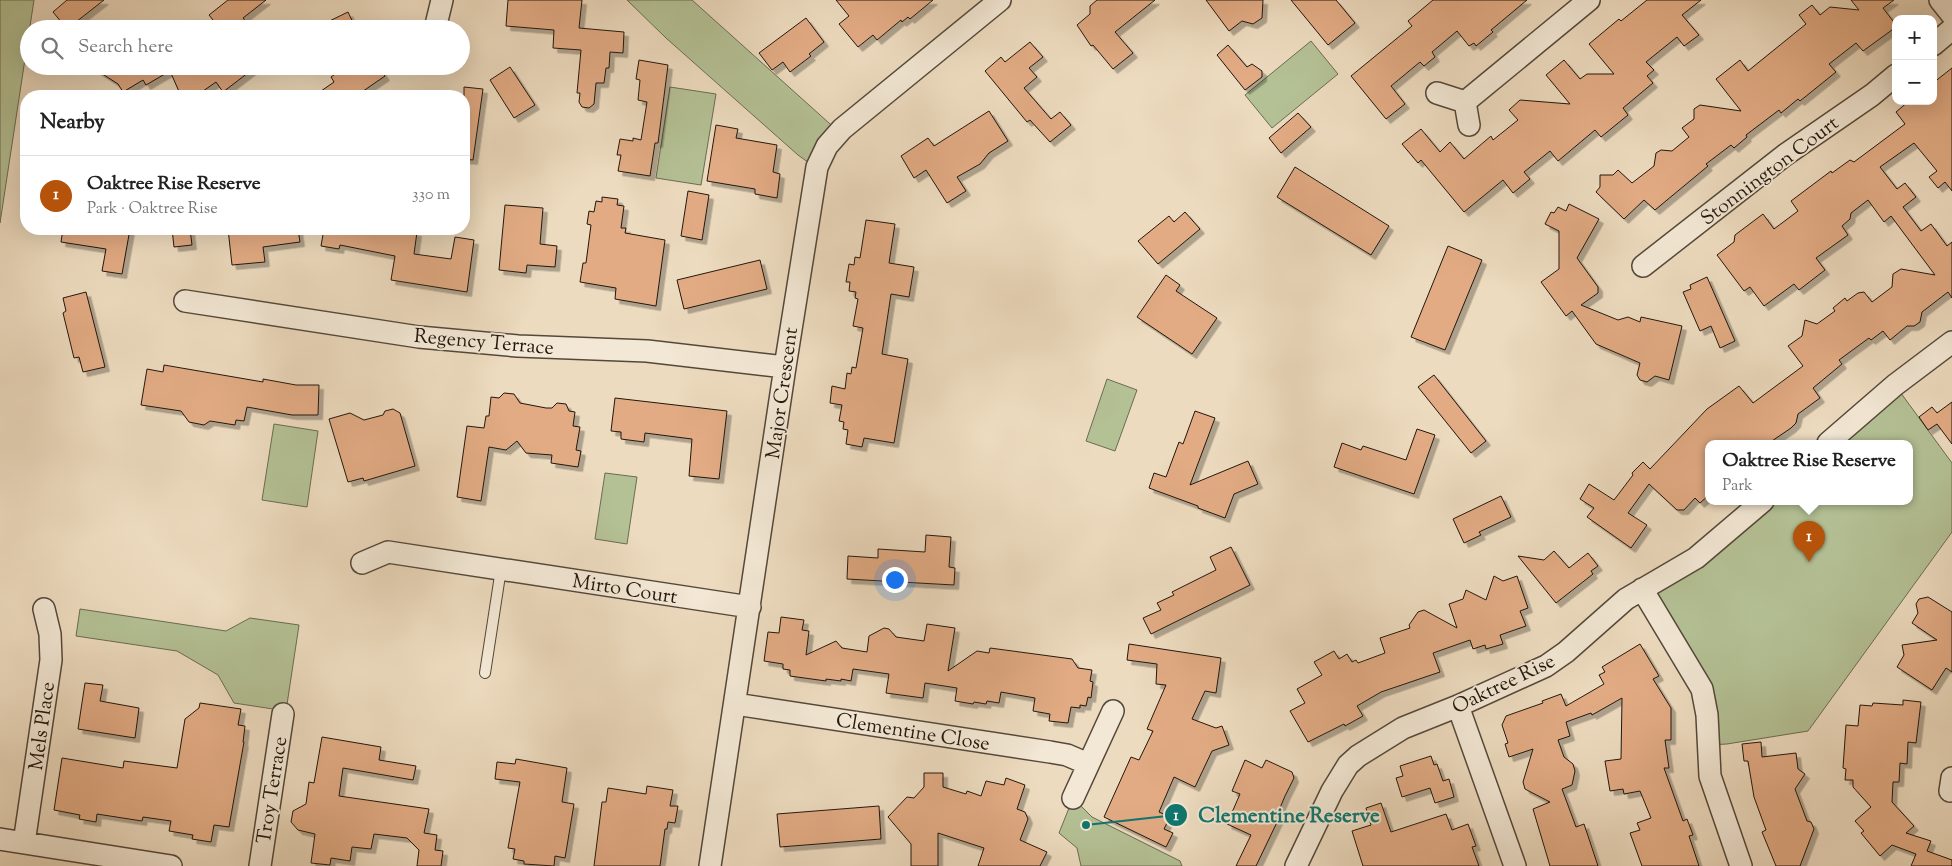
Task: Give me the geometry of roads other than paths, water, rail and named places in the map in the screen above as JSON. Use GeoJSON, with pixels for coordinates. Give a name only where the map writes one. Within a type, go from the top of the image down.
{"type":"FeatureCollection","features":[{"type":"Feature","properties":{"kind":"street"},"geometry":{"type":"LineString","coordinates":[[437,20],[442,0]]}},
{"type":"Feature","properties":{"kind":"street","name":"Major Crescent"},"geometry":{"type":"LineString","coordinates":[[710,866],[817,166],[827,146],[852,119],[1000,0]]}},
{"type":"Feature","properties":{"kind":"street"},"geometry":{"type":"LineString","coordinates":[[1465,102],[1589,0]]}},
{"type":"Feature","properties":{"kind":"street"},"geometry":{"type":"LineString","coordinates":[[1940,0],[1952,15]]}},
{"type":"Feature","properties":{"kind":"street"},"geometry":{"type":"LineString","coordinates":[[1937,42],[1952,29]]}},
{"type":"Feature","properties":{"kind":"street","name":"Stonnington Court"},"geometry":{"type":"LineString","coordinates":[[1643,266],[1785,155],[1872,95],[1892,78]]}},
{"type":"Feature","properties":{"kind":"street"},"geometry":{"type":"LineString","coordinates":[[1437,93],[1465,102]]}},
{"type":"Feature","properties":{"kind":"street"},"geometry":{"type":"LineString","coordinates":[[1465,102],[1469,125]]}},
{"type":"Feature","properties":{"kind":"street","name":"Regency Terrace"},"geometry":{"type":"LineString","coordinates":[[185,301],[419,337],[518,346],[667,352],[785,367]]}},
{"type":"Feature","properties":{"kind":"street"},"geometry":{"type":"LineString","coordinates":[[1831,440],[1895,385],[1952,342]]}},
{"type":"Feature","properties":{"kind":"street","name":"Oaktree Rise"},"geometry":{"type":"LineString","coordinates":[[1296,866],[1332,791],[1348,765],[1373,745],[1403,728],[1458,706],[1546,666],[1566,652],[1620,604],[1696,558],[1758,505]]}},
{"type":"Feature","properties":{"kind":"street","name":"Mirto Court"},"geometry":{"type":"LineString","coordinates":[[362,563],[388,552],[750,607]]}},
{"type":"Feature","properties":{"kind":"street"},"geometry":{"type":"LineString","coordinates":[[1642,589],[1702,689],[1707,715],[1710,776],[1741,866]]}},
{"type":"Feature","properties":{"kind":"street","name":"Mels Place"},"geometry":{"type":"LineString","coordinates":[[24,843],[51,660],[50,634],[44,609]]}},
{"type":"Feature","properties":{"kind":"street","name":"Clementine Close"},"geometry":{"type":"LineString","coordinates":[[735,704],[1050,752],[1067,755],[1088,764]]}},
{"type":"Feature","properties":{"kind":"street"},"geometry":{"type":"LineString","coordinates":[[1458,706],[1515,866]]}},
{"type":"Feature","properties":{"kind":"street"},"geometry":{"type":"LineString","coordinates":[[1073,798],[1114,711]]}},
{"type":"Feature","properties":{"kind":"street","name":"Troy Terrace"},"geometry":{"type":"LineString","coordinates":[[260,866],[283,714]]}},
{"type":"Feature","properties":{"kind":"street"},"geometry":{"type":"LineString","coordinates":[[0,840],[164,865]]}},
{"type":"Feature","properties":{"kind":"lane"},"geometry":{"type":"LineString","coordinates":[[485,673],[501,569]]}},
{"type":"Feature","properties":{"kind":"place","name":"Oaktree Rise Reserve"},"geometry":{"type":"Point","coordinates":[1809,562]}},
{"type":"Feature","properties":{"kind":"place","name":"Clementine Reserve"},"geometry":{"type":"Point","coordinates":[1086,825]}}]}
